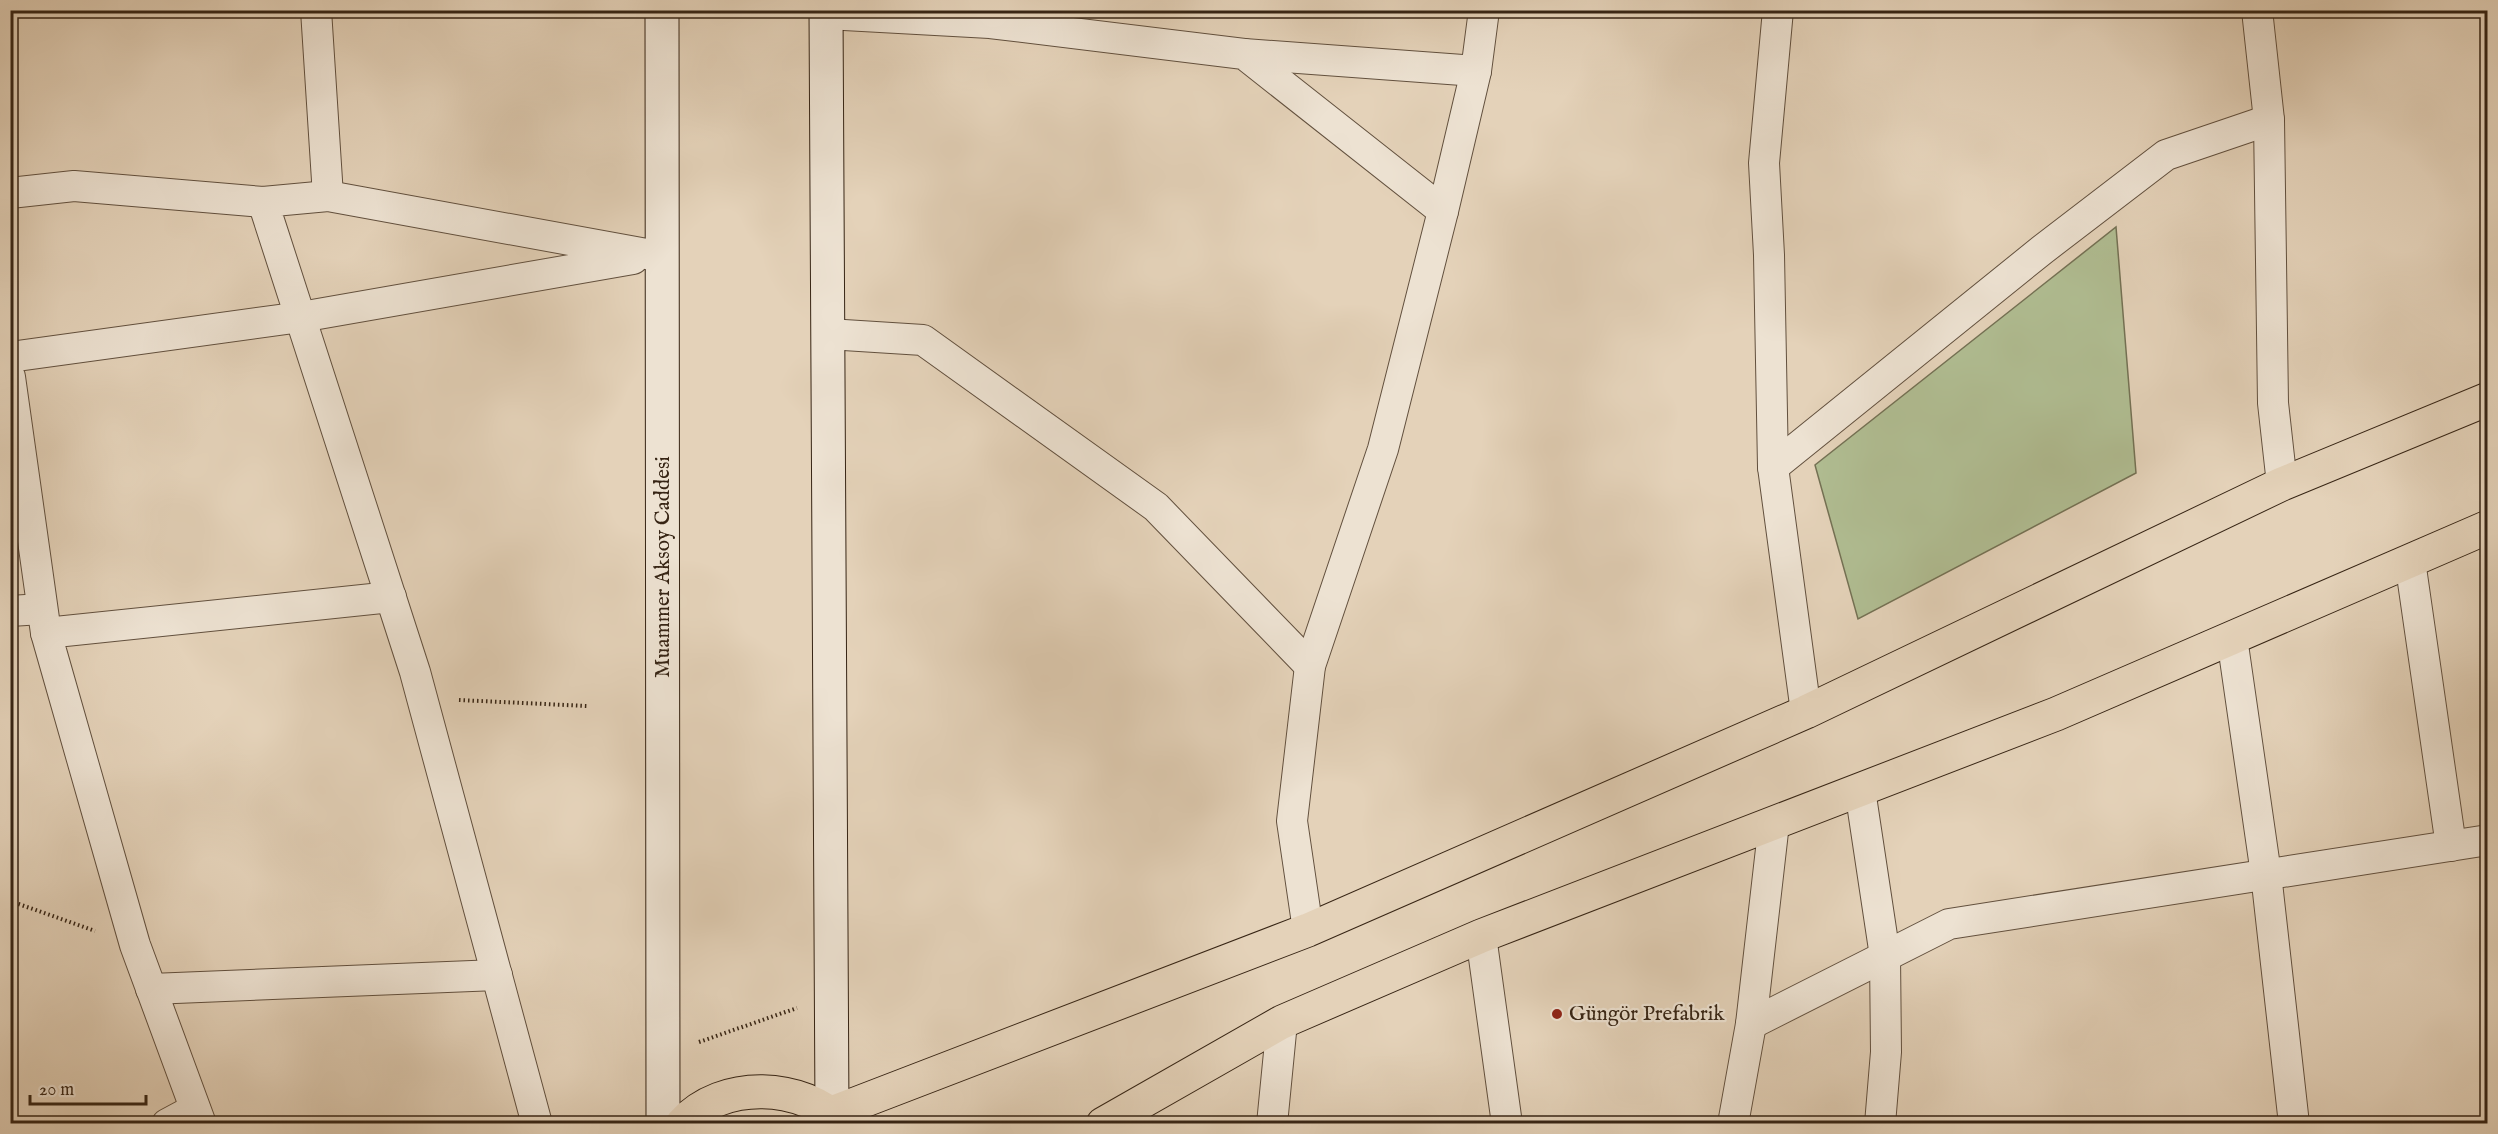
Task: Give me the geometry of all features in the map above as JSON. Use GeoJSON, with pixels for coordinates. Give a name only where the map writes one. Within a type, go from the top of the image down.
{"type":"FeatureCollection","features":[{"type":"Feature","properties":{"kind":"main road","name":"Muammer Aksoy Caddesi"},"geometry":{"type":"LineString","coordinates":[[662,10],[658,256],[663,1124]]}},
{"type":"Feature","properties":{"kind":"main road"},"geometry":{"type":"LineString","coordinates":[[826,12],[831,996],[838,1118]]}},
{"type":"Feature","properties":{"kind":"main road"},"geometry":{"type":"LineString","coordinates":[[838,1118],[1308,930],[1806,712],[2282,484],[2487,399]]}},
{"type":"Feature","properties":{"kind":"main road"},"geometry":{"type":"LineString","coordinates":[[1103,1124],[1282,1022],[1481,936],[2056,714],[2487,527]]}},
{"type":"Feature","properties":{"kind":"main road"},"geometry":{"type":"LineString","coordinates":[[682,1124],[689,1116],[723,1097],[760,1090],[798,1096],[838,1118]]}},
{"type":"Feature","properties":{"kind":"street"},"geometry":{"type":"LineString","coordinates":[[316,10],[328,196]]}},
{"type":"Feature","properties":{"kind":"street"},"geometry":{"type":"LineString","coordinates":[[1308,930],[1292,821],[1310,666],[1383,449],[1476,71],[1484,10]]}},
{"type":"Feature","properties":{"kind":"street"},"geometry":{"type":"LineString","coordinates":[[1778,10],[1764,163],[1769,255],[1773,467],[1806,712]]}},
{"type":"Feature","properties":{"kind":"street"},"geometry":{"type":"LineString","coordinates":[[2257,10],[2269,120],[2273,403],[2282,484]]}},
{"type":"Feature","properties":{"kind":"street"},"geometry":{"type":"LineString","coordinates":[[826,12],[990,23],[1244,54],[1476,71]]}},
{"type":"Feature","properties":{"kind":"street"},"geometry":{"type":"LineString","coordinates":[[1244,54],[1443,211]]}},
{"type":"Feature","properties":{"kind":"street"},"geometry":{"type":"LineString","coordinates":[[1773,467],[2042,250],[2166,155],[2269,120]]}},
{"type":"Feature","properties":{"kind":"street"},"geometry":{"type":"LineString","coordinates":[[10,193],[74,186],[263,202],[328,196],[658,256]]}},
{"type":"Feature","properties":{"kind":"street"},"geometry":{"type":"LineString","coordinates":[[263,202],[422,699],[537,1124]]}},
{"type":"Feature","properties":{"kind":"street"},"geometry":{"type":"LineString","coordinates":[[10,357],[301,317],[658,256]]}},
{"type":"Feature","properties":{"kind":"street"},"geometry":{"type":"LineString","coordinates":[[828,334],[923,340],[1156,507],[1310,666]]}},
{"type":"Feature","properties":{"kind":"street"},"geometry":{"type":"LineString","coordinates":[[10,377],[44,621],[135,945],[198,1116],[167,1124]]}},
{"type":"Feature","properties":{"kind":"street"},"geometry":{"type":"LineString","coordinates":[[2410,561],[2451,846]]}},
{"type":"Feature","properties":{"kind":"street"},"geometry":{"type":"LineString","coordinates":[[10,611],[44,621],[391,597]]}},
{"type":"Feature","properties":{"kind":"street"},"geometry":{"type":"LineString","coordinates":[[2232,638],[2266,874],[2294,1124]]}},
{"type":"Feature","properties":{"kind":"street"},"geometry":{"type":"LineString","coordinates":[[1860,790],[1886,956],[1886,1052],[1880,1124]]}},
{"type":"Feature","properties":{"kind":"street"},"geometry":{"type":"LineString","coordinates":[[1733,1124],[1751,1024],[1774,823]]}},
{"type":"Feature","properties":{"kind":"street"},"geometry":{"type":"LineString","coordinates":[[1751,1024],[1949,924],[2487,840]]}},
{"type":"Feature","properties":{"kind":"street"},"geometry":{"type":"LineString","coordinates":[[1481,936],[1507,1124]]}},
{"type":"Feature","properties":{"kind":"street"},"geometry":{"type":"LineString","coordinates":[[151,989],[497,975]]}},
{"type":"Feature","properties":{"kind":"street"},"geometry":{"type":"LineString","coordinates":[[1272,1124],[1282,1022]]}},
{"type":"Feature","properties":{"kind":"path"},"geometry":{"type":"LineString","coordinates":[[422,699],[587,706]]}},
{"type":"Feature","properties":{"kind":"path"},"geometry":{"type":"LineString","coordinates":[[10,901],[135,945]]}},
{"type":"Feature","properties":{"kind":"path"},"geometry":{"type":"LineString","coordinates":[[663,1054],[831,996]]}},
{"type":"Feature","properties":{"kind":"green space"},"geometry":{"type":"Polygon","coordinates":[[[2116,227],[2136,473],[1858,619],[1815,465],[2116,227]]]}},
{"type":"Feature","properties":{"kind":"place","name":"Güngör Prefabrik"},"geometry":{"type":"Point","coordinates":[1557,1014]}}]}
